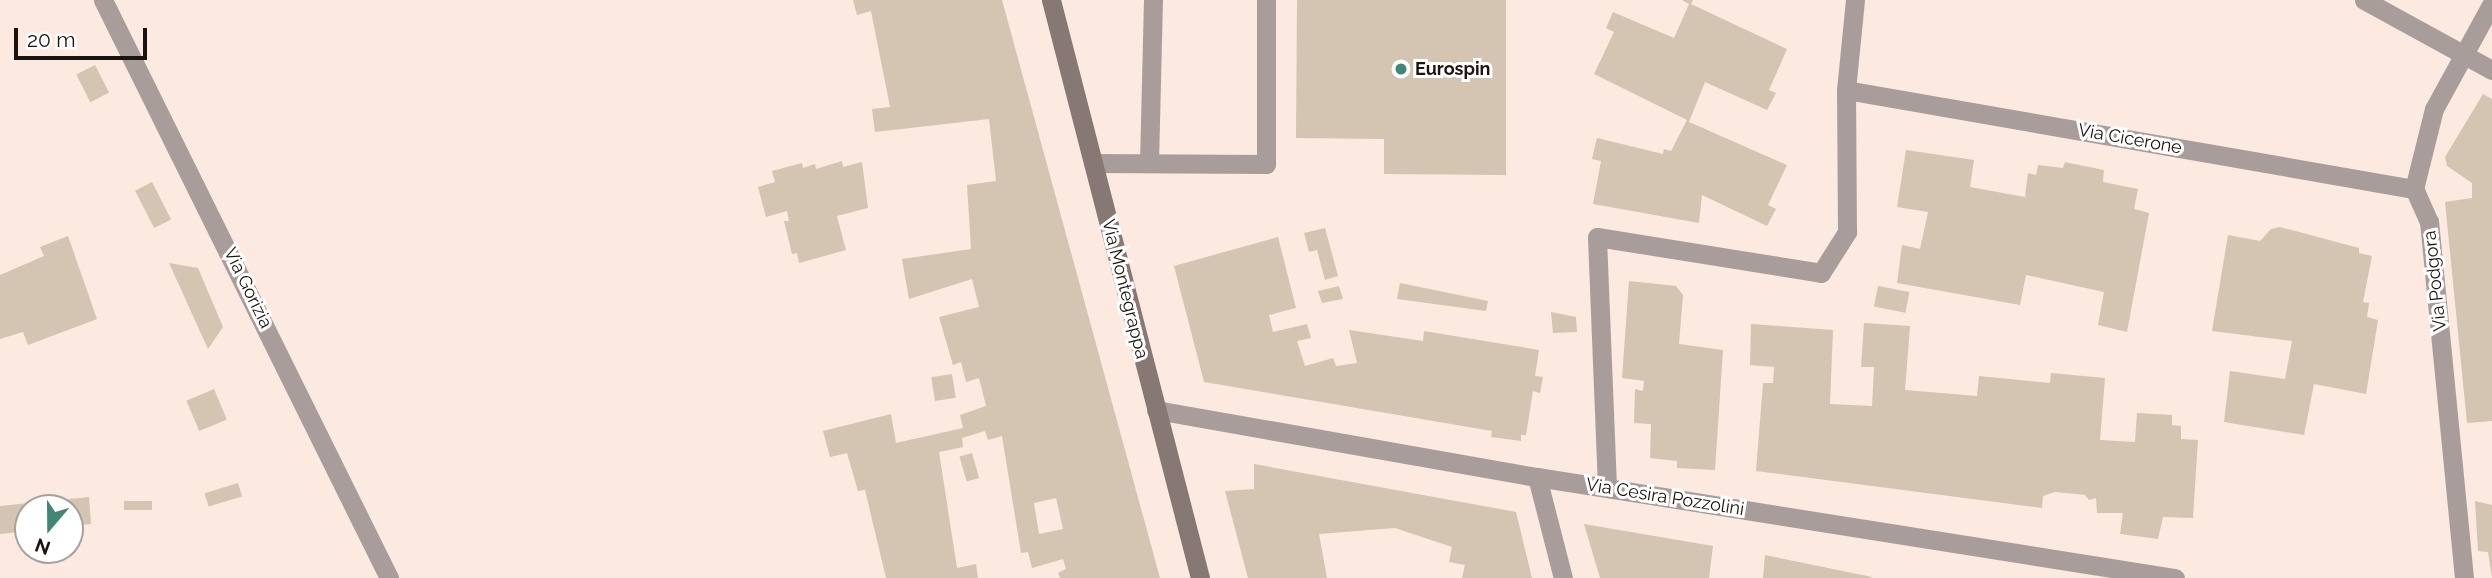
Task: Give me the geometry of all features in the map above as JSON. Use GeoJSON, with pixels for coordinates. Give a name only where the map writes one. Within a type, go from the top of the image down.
{"type":"FeatureCollection","features":[{"type":"Feature","properties":{"kind":"main road","name":"Via Montegrappa"},"geometry":{"type":"LineString","coordinates":[[1051,0],[1200,578]]}},
{"type":"Feature","properties":{"kind":"street","name":"Via Gorizia"},"geometry":{"type":"LineString","coordinates":[[103,0],[389,578]]}},
{"type":"Feature","properties":{"kind":"street"},"geometry":{"type":"LineString","coordinates":[[1149,163],[1153,0]]}},
{"type":"Feature","properties":{"kind":"street"},"geometry":{"type":"LineString","coordinates":[[1093,163],[1266,163],[1266,0]]}},
{"type":"Feature","properties":{"kind":"street"},"geometry":{"type":"LineString","coordinates":[[1607,487],[1597,237],[1821,273],[1847,232],[1846,90],[1856,0]]}},
{"type":"Feature","properties":{"kind":"street"},"geometry":{"type":"LineString","coordinates":[[2364,0],[2492,70]]}},
{"type":"Feature","properties":{"kind":"street"},"geometry":{"type":"LineString","coordinates":[[2414,189],[2434,109],[2492,3]]}},
{"type":"Feature","properties":{"kind":"street","name":"Via Cicerone"},"geometry":{"type":"LineString","coordinates":[[1846,90],[2414,189]]}},
{"type":"Feature","properties":{"kind":"street","name":"Via Podgora"},"geometry":{"type":"LineString","coordinates":[[2414,189],[2429,222],[2464,578]]}},
{"type":"Feature","properties":{"kind":"street","name":"Via Cesira Pozzolini"},"geometry":{"type":"LineString","coordinates":[[1156,410],[1537,477],[2175,578]]}},
{"type":"Feature","properties":{"kind":"street"},"geometry":{"type":"LineString","coordinates":[[1537,477],[1563,578]]}},
{"type":"Feature","properties":{"kind":"building"},"geometry":{"type":"Polygon","coordinates":[[[853,0],[1002,0],[1160,578],[1060,578],[1058,573],[1066,569],[1063,559],[1032,568],[1028,552],[1021,553],[1002,436],[988,440],[985,431],[962,438],[963,447],[939,452],[957,568],[976,564],[978,578],[886,578],[865,490],[858,491],[847,453],[830,457],[823,431],[891,414],[896,443],[963,428],[960,415],[986,406],[979,378],[966,382],[961,362],[953,365],[939,317],[979,307],[972,279],[909,299],[902,259],[971,249],[967,185],[996,181],[989,119],[875,132],[872,109],[890,107],[871,11],[857,15],[853,0]],[[1056,498],[1034,503],[1039,534],[1063,529],[1056,498]]]}},
{"type":"Feature","properties":{"kind":"building","name":"Eurospin"},"geometry":{"type":"Polygon","coordinates":[[[1297,0],[1506,0],[1506,175],[1384,174],[1384,139],[1296,138],[1297,0]]]}},
{"type":"Feature","properties":{"kind":"building"},"geometry":{"type":"Polygon","coordinates":[[[1682,0],[1693,0],[1691,4],[1787,49],[1769,90],[1776,93],[1767,110],[1705,82],[1689,122],[1787,165],[1768,205],[1776,209],[1767,226],[1702,195],[1699,223],[1593,204],[1601,161],[1592,159],[1597,138],[1663,154],[1664,149],[1671,151],[1687,120],[1594,74],[1614,32],[1606,28],[1613,12],[1674,38],[1689,4],[1682,0]]]}},
{"type":"Feature","properties":{"kind":"building"},"geometry":{"type":"Polygon","coordinates":[[[95,65],[109,93],[90,102],[76,75],[95,65]]]}},
{"type":"Feature","properties":{"kind":"building"},"geometry":{"type":"Polygon","coordinates":[[[2483,94],[2492,99],[2492,421],[2467,423],[2445,202],[2472,198],[2472,183],[2447,166],[2445,157],[2483,94]]]}},
{"type":"Feature","properties":{"kind":"building"},"geometry":{"type":"Polygon","coordinates":[[[1906,150],[1974,160],[1970,187],[2025,197],[2028,173],[2036,175],[2038,165],[2063,168],[2065,162],[2104,170],[2103,182],[2138,189],[2134,209],[2149,213],[2127,332],[2098,325],[2104,292],[2026,275],[2020,305],[1897,283],[1902,245],[1920,249],[1928,212],[1897,207],[1906,150]]]}},
{"type":"Feature","properties":{"kind":"building"},"geometry":{"type":"Polygon","coordinates":[[[842,161],[843,167],[862,162],[868,208],[837,216],[846,250],[799,263],[797,253],[792,254],[784,221],[789,221],[787,211],[766,217],[758,187],[775,182],[772,171],[802,163],[803,168],[815,164],[816,169],[842,161]]]}},
{"type":"Feature","properties":{"kind":"building"},"geometry":{"type":"Polygon","coordinates":[[[152,182],[171,219],[154,228],[135,191],[152,182]]]}},
{"type":"Feature","properties":{"kind":"building"},"geometry":{"type":"Polygon","coordinates":[[[2280,227],[2359,248],[2359,253],[2372,256],[2363,302],[2369,303],[2367,317],[2378,320],[2366,394],[2314,384],[2304,435],[2224,422],[2230,371],[2285,379],[2292,341],[2212,331],[2228,235],[2260,241],[2271,229],[2280,227]]]}},
{"type":"Feature","properties":{"kind":"building"},"geometry":{"type":"Polygon","coordinates":[[[1325,228],[1338,276],[1325,280],[1317,250],[1309,252],[1304,233],[1325,228]]]}},
{"type":"Feature","properties":{"kind":"building"},"geometry":{"type":"Polygon","coordinates":[[[68,236],[97,319],[28,345],[23,332],[0,339],[0,275],[44,256],[40,247],[68,236]]]}},
{"type":"Feature","properties":{"kind":"building"},"geometry":{"type":"Polygon","coordinates":[[[1278,237],[1296,308],[1269,315],[1273,332],[1307,324],[1311,338],[1297,341],[1305,366],[1333,358],[1336,366],[1357,363],[1349,330],[1423,341],[1424,331],[1539,350],[1535,376],[1543,377],[1540,393],[1533,391],[1526,435],[1521,435],[1521,441],[1491,437],[1492,431],[1204,382],[1174,266],[1278,237]]]}},
{"type":"Feature","properties":{"kind":"building"},"geometry":{"type":"Polygon","coordinates":[[[169,263],[198,268],[223,327],[208,349],[169,263]]]}},
{"type":"Feature","properties":{"kind":"building"},"geometry":{"type":"Polygon","coordinates":[[[1629,281],[1676,286],[1683,295],[1679,344],[1723,350],[1715,470],[1677,468],[1677,461],[1650,458],[1651,424],[1634,423],[1635,389],[1643,391],[1644,381],[1622,378],[1629,281]]]}},
{"type":"Feature","properties":{"kind":"building"},"geometry":{"type":"Polygon","coordinates":[[[1400,283],[1488,301],[1486,311],[1397,299],[1400,283]]]}},
{"type":"Feature","properties":{"kind":"building"},"geometry":{"type":"Polygon","coordinates":[[[1339,286],[1343,299],[1322,303],[1318,291],[1339,286]]]}},
{"type":"Feature","properties":{"kind":"building"},"geometry":{"type":"Polygon","coordinates":[[[1878,286],[1909,292],[1905,313],[1874,307],[1878,286]]]}},
{"type":"Feature","properties":{"kind":"building"},"geometry":{"type":"Polygon","coordinates":[[[1551,312],[1576,317],[1577,332],[1553,333],[1551,312]]]}},
{"type":"Feature","properties":{"kind":"building"},"geometry":{"type":"Polygon","coordinates":[[[1864,323],[1910,326],[1905,390],[1977,396],[1979,376],[2050,383],[2051,373],[2105,378],[2100,440],[2135,442],[2137,413],[2172,415],[2172,425],[2181,426],[2181,439],[2198,440],[2193,518],[2163,517],[2158,539],[2120,534],[2123,513],[2097,513],[2096,498],[2089,500],[2085,495],[2055,492],[2043,496],[2042,508],[1756,471],[1763,383],[1773,383],[1774,367],[1750,365],[1751,324],[1833,330],[1830,404],[1872,406],[1874,367],[1861,367],[1864,323]]]}},
{"type":"Feature","properties":{"kind":"building"},"geometry":{"type":"Polygon","coordinates":[[[952,374],[956,398],[935,401],[931,377],[952,374]]]}},
{"type":"Feature","properties":{"kind":"building"},"geometry":{"type":"Polygon","coordinates":[[[214,389],[227,419],[199,431],[186,401],[214,389]]]}},
{"type":"Feature","properties":{"kind":"building"},"geometry":{"type":"Polygon","coordinates":[[[972,453],[979,478],[967,482],[960,457],[972,453]]]}},
{"type":"Feature","properties":{"kind":"building"},"geometry":{"type":"Polygon","coordinates":[[[1254,464],[1516,512],[1532,578],[1462,578],[1465,565],[1449,562],[1452,547],[1395,528],[1319,534],[1327,578],[1248,578],[1225,491],[1254,489],[1254,464]]]}},
{"type":"Feature","properties":{"kind":"building"},"geometry":{"type":"Polygon","coordinates":[[[238,483],[242,496],[209,507],[205,493],[238,483]]]}},
{"type":"Feature","properties":{"kind":"building"},"geometry":{"type":"Polygon","coordinates":[[[89,497],[91,524],[84,525],[84,498],[89,497]]]}},
{"type":"Feature","properties":{"kind":"building"},"geometry":{"type":"Polygon","coordinates":[[[124,501],[152,501],[152,510],[124,510],[124,501]]]}},
{"type":"Feature","properties":{"kind":"building"},"geometry":{"type":"Polygon","coordinates":[[[2475,501],[2492,505],[2492,578],[2488,552],[2478,551],[2475,501]]]}},
{"type":"Feature","properties":{"kind":"building"},"geometry":{"type":"Polygon","coordinates":[[[14,505],[14,532],[0,534],[0,506],[14,505]]]}},
{"type":"Feature","properties":{"kind":"building"},"geometry":{"type":"Polygon","coordinates":[[[1584,524],[1713,546],[1709,578],[1600,578],[1584,524]]]}},
{"type":"Feature","properties":{"kind":"building"},"geometry":{"type":"Polygon","coordinates":[[[1765,555],[1872,577],[1763,578],[1765,555]]]}},
{"type":"Feature","properties":{"kind":"place","name":"Eurospin"},"geometry":{"type":"Point","coordinates":[1401,69]}}]}
